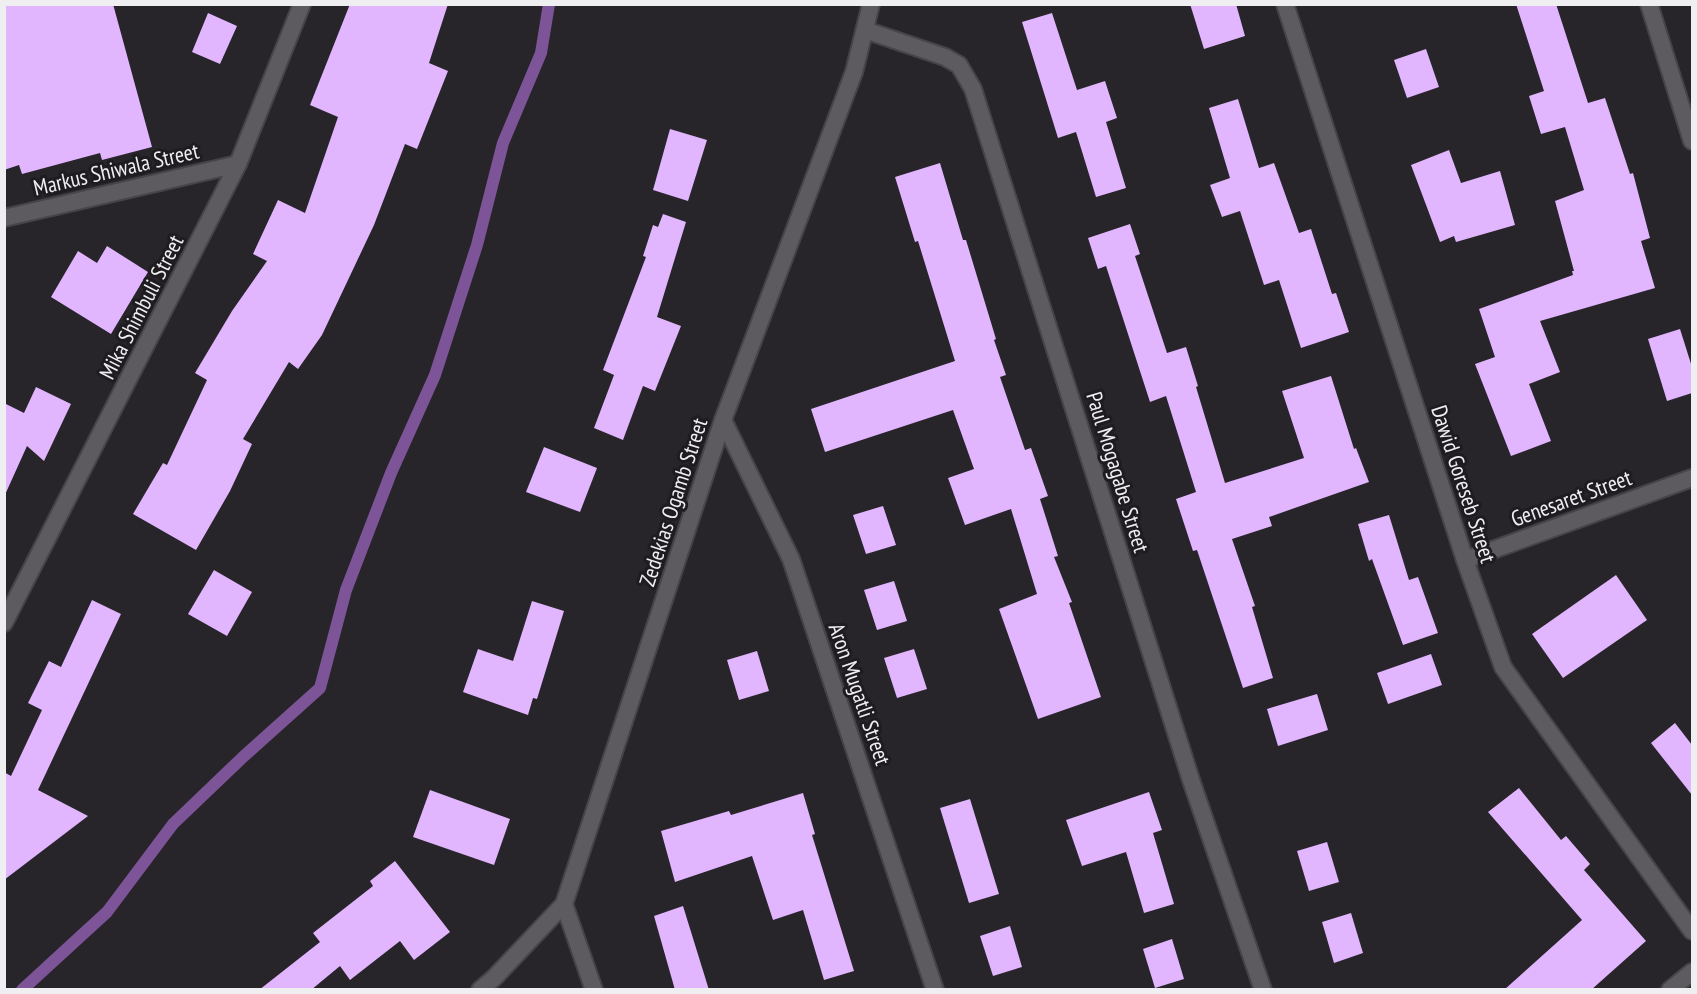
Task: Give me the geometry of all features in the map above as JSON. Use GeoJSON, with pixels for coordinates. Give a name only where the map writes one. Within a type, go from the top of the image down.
{"type":"FeatureCollection","features":[{"type":"Feature","properties":{"kind":"street","name":"Mika Shimbuli Street"},"geometry":{"type":"LineString","coordinates":[[4,623],[238,164],[302,4]]}},
{"type":"Feature","properties":{"kind":"street","name":"Zedekias Ogamb Street"},"geometry":{"type":"LineString","coordinates":[[480,990],[564,904],[723,420],[854,72],[871,4]]}},
{"type":"Feature","properties":{"kind":"street","name":"Dawid Goreseb Street"},"geometry":{"type":"LineString","coordinates":[[1285,4],[1465,560],[1503,667],[1692,931]]}},
{"type":"Feature","properties":{"kind":"street"},"geometry":{"type":"LineString","coordinates":[[1649,4],[1692,141]]}},
{"type":"Feature","properties":{"kind":"street","name":"Paul Mogagabe Street"},"geometry":{"type":"LineString","coordinates":[[865,30],[945,57],[959,65],[974,88],[1191,780],[1263,990]]}},
{"type":"Feature","properties":{"kind":"street","name":"Markus Shiwala Street"},"geometry":{"type":"LineString","coordinates":[[4,218],[238,164]]}},
{"type":"Feature","properties":{"kind":"street","name":"Aron Mugatli Street"},"geometry":{"type":"LineString","coordinates":[[723,420],[791,559],[935,990]]}},
{"type":"Feature","properties":{"kind":"street","name":"Genesaret Street"},"geometry":{"type":"LineString","coordinates":[[1465,560],[1692,478]]}},
{"type":"Feature","properties":{"kind":"street"},"geometry":{"type":"LineString","coordinates":[[564,904],[594,990]]}},
{"type":"Feature","properties":{"kind":"street"},"geometry":{"type":"LineString","coordinates":[[1670,990],[1692,972]]}},
{"type":"Feature","properties":{"kind":"building"},"geometry":{"type":"Polygon","coordinates":[[[4,4],[113,4],[152,147],[102,160],[100,153],[22,174],[19,165],[4,170],[4,4]]]}},
{"type":"Feature","properties":{"kind":"building"},"geometry":{"type":"Polygon","coordinates":[[[350,4],[448,4],[429,63],[448,71],[417,149],[405,144],[374,225],[322,335],[298,369],[289,362],[243,439],[252,444],[230,491],[196,550],[133,514],[163,463],[167,465],[207,380],[195,373],[232,311],[267,261],[253,254],[278,200],[305,213],[338,117],[310,105],[350,4]]]}},
{"type":"Feature","properties":{"kind":"building"},"geometry":{"type":"Polygon","coordinates":[[[1190,4],[1236,4],[1245,36],[1204,49],[1190,4]]]}},
{"type":"Feature","properties":{"kind":"building"},"geometry":{"type":"Polygon","coordinates":[[[1516,4],[1556,4],[1588,103],[1605,98],[1630,174],[1633,173],[1650,238],[1641,241],[1655,288],[1540,321],[1560,372],[1529,384],[1551,441],[1511,456],[1475,364],[1495,357],[1479,309],[1573,275],[1572,271],[1574,271],[1555,201],[1584,190],[1565,127],[1541,134],[1529,96],[1544,91],[1516,4]]]}},
{"type":"Feature","properties":{"kind":"building"},"geometry":{"type":"Polygon","coordinates":[[[208,13],[237,26],[220,64],[192,52],[208,13]]]}},
{"type":"Feature","properties":{"kind":"building"},"geometry":{"type":"Polygon","coordinates":[[[1052,13],[1077,90],[1105,81],[1117,118],[1106,122],[1126,188],[1096,197],[1076,132],[1058,138],[1022,22],[1052,13]]]}},
{"type":"Feature","properties":{"kind":"building"},"geometry":{"type":"Polygon","coordinates":[[[1426,49],[1439,87],[1407,98],[1394,60],[1426,49]]]}},
{"type":"Feature","properties":{"kind":"building"},"geometry":{"type":"Polygon","coordinates":[[[1238,99],[1259,168],[1274,163],[1299,233],[1311,229],[1332,294],[1336,293],[1349,332],[1301,348],[1279,280],[1264,285],[1240,211],[1222,217],[1210,185],[1230,178],[1209,108],[1238,99]]]}},
{"type":"Feature","properties":{"kind":"building"},"geometry":{"type":"Polygon","coordinates":[[[670,129],[707,140],[688,201],[653,190],[670,129]]]}},
{"type":"Feature","properties":{"kind":"building"},"geometry":{"type":"Polygon","coordinates":[[[1449,150],[1461,183],[1500,171],[1515,225],[1456,242],[1454,236],[1440,242],[1411,165],[1449,150]]]}},
{"type":"Feature","properties":{"kind":"building"},"geometry":{"type":"Polygon","coordinates":[[[940,163],[996,339],[994,340],[1006,375],[1000,377],[1025,450],[1031,448],[1048,496],[1040,499],[1058,556],[1054,557],[1072,602],[1069,603],[1101,697],[1038,719],[999,609],[1037,594],[1011,509],[965,525],[948,478],[974,469],[953,410],[825,452],[811,409],[955,361],[918,241],[915,242],[895,177],[940,163]]]}},
{"type":"Feature","properties":{"kind":"building"},"geometry":{"type":"Polygon","coordinates":[[[663,214],[686,222],[657,317],[681,326],[655,391],[643,386],[623,440],[594,428],[614,375],[603,370],[646,257],[643,256],[653,225],[658,227],[663,214]]]}},
{"type":"Feature","properties":{"kind":"building"},"geometry":{"type":"Polygon","coordinates":[[[1130,224],[1140,254],[1135,256],[1167,353],[1186,347],[1225,483],[1304,458],[1282,391],[1331,376],[1354,449],[1356,448],[1369,482],[1269,517],[1272,526],[1232,539],[1255,606],[1252,607],[1273,678],[1243,688],[1197,550],[1193,551],[1176,499],[1196,492],[1166,396],[1150,402],[1106,266],[1098,269],[1088,238],[1130,224]]]}},
{"type":"Feature","properties":{"kind":"building"},"geometry":{"type":"Polygon","coordinates":[[[107,246],[148,272],[111,334],[51,297],[78,251],[97,263],[107,246]]]}},
{"type":"Feature","properties":{"kind":"building"},"geometry":{"type":"Polygon","coordinates":[[[1680,329],[1692,367],[1692,393],[1667,401],[1648,339],[1680,329]]]}},
{"type":"Feature","properties":{"kind":"building"},"geometry":{"type":"Polygon","coordinates":[[[36,387],[71,404],[44,461],[27,446],[4,497],[4,403],[24,413],[36,387]]]}},
{"type":"Feature","properties":{"kind":"building"},"geometry":{"type":"Polygon","coordinates":[[[544,447],[597,468],[580,512],[526,492],[544,447]]]}},
{"type":"Feature","properties":{"kind":"building"},"geometry":{"type":"Polygon","coordinates":[[[883,506],[896,545],[866,554],[853,515],[883,506]]]}},
{"type":"Feature","properties":{"kind":"building"},"geometry":{"type":"Polygon","coordinates":[[[1389,515],[1409,580],[1418,577],[1438,633],[1403,645],[1372,559],[1369,561],[1358,524],[1389,515]]]}},
{"type":"Feature","properties":{"kind":"building"},"geometry":{"type":"Polygon","coordinates":[[[214,570],[252,592],[227,636],[188,614],[214,570]]]}},
{"type":"Feature","properties":{"kind":"building"},"geometry":{"type":"Polygon","coordinates":[[[1616,575],[1647,620],[1563,678],[1532,634],[1616,575]]]}},
{"type":"Feature","properties":{"kind":"building"},"geometry":{"type":"Polygon","coordinates":[[[894,581],[907,621],[877,630],[864,590],[894,581]]]}},
{"type":"Feature","properties":{"kind":"building"},"geometry":{"type":"Polygon","coordinates":[[[92,600],[121,614],[38,790],[88,816],[4,880],[4,772],[11,776],[42,710],[28,703],[49,661],[61,667],[92,600]]]}},
{"type":"Feature","properties":{"kind":"building"},"geometry":{"type":"Polygon","coordinates":[[[532,601],[564,611],[537,699],[533,698],[528,715],[463,692],[478,649],[513,661],[532,601]]]}},
{"type":"Feature","properties":{"kind":"building"},"geometry":{"type":"Polygon","coordinates":[[[914,649],[927,689],[897,698],[884,658],[914,649]]]}},
{"type":"Feature","properties":{"kind":"building"},"geometry":{"type":"Polygon","coordinates":[[[757,651],[769,691],[739,700],[727,660],[757,651]]]}},
{"type":"Feature","properties":{"kind":"building"},"geometry":{"type":"Polygon","coordinates":[[[1431,654],[1442,685],[1388,704],[1377,673],[1431,654]]]}},
{"type":"Feature","properties":{"kind":"building"},"geometry":{"type":"Polygon","coordinates":[[[1317,694],[1328,730],[1278,746],[1267,709],[1317,694]]]}},
{"type":"Feature","properties":{"kind":"building"},"geometry":{"type":"Polygon","coordinates":[[[1675,723],[1692,745],[1692,795],[1651,743],[1675,723]]]}},
{"type":"Feature","properties":{"kind":"building"},"geometry":{"type":"Polygon","coordinates":[[[1519,788],[1561,840],[1566,836],[1590,864],[1584,870],[1646,941],[1591,990],[1504,990],[1582,920],[1488,812],[1519,788]]]}},
{"type":"Feature","properties":{"kind":"building"},"geometry":{"type":"Polygon","coordinates":[[[430,790],[510,819],[494,865],[413,837],[430,790]]]}},
{"type":"Feature","properties":{"kind":"building"},"geometry":{"type":"Polygon","coordinates":[[[1149,792],[1162,830],[1153,833],[1174,904],[1144,913],[1126,852],[1082,866],[1066,820],[1149,792]]]}},
{"type":"Feature","properties":{"kind":"building"},"geometry":{"type":"Polygon","coordinates":[[[803,793],[815,834],[812,835],[854,971],[824,980],[803,910],[773,920],[752,856],[675,882],[661,831],[729,811],[731,815],[803,793]]]}},
{"type":"Feature","properties":{"kind":"building"},"geometry":{"type":"Polygon","coordinates":[[[970,799],[999,894],[969,903],[940,808],[970,799]]]}},
{"type":"Feature","properties":{"kind":"building"},"geometry":{"type":"Polygon","coordinates":[[[1327,842],[1339,882],[1309,891],[1297,851],[1327,842]]]}},
{"type":"Feature","properties":{"kind":"building"},"geometry":{"type":"Polygon","coordinates":[[[395,861],[450,932],[414,960],[400,941],[350,980],[340,966],[311,990],[259,990],[320,942],[313,933],[373,886],[370,881],[395,861]]]}},
{"type":"Feature","properties":{"kind":"building"},"geometry":{"type":"Polygon","coordinates":[[[683,906],[709,990],[675,990],[654,916],[683,906]]]}},
{"type":"Feature","properties":{"kind":"building"},"geometry":{"type":"Polygon","coordinates":[[[1351,913],[1363,953],[1334,963],[1322,922],[1351,913]]]}},
{"type":"Feature","properties":{"kind":"building"},"geometry":{"type":"Polygon","coordinates":[[[1010,926],[1022,967],[993,976],[980,936],[1010,926]]]}},
{"type":"Feature","properties":{"kind":"building"},"geometry":{"type":"Polygon","coordinates":[[[1172,939],[1184,979],[1155,988],[1143,949],[1172,939]]]}},
{"type":"Feature","properties":{"kind":"waterway"},"geometry":{"type":"LineString","coordinates":[[22,990],[107,912],[173,824],[320,688],[346,590],[391,473],[435,375],[477,245],[503,143],[541,53],[549,4]]}}]}
